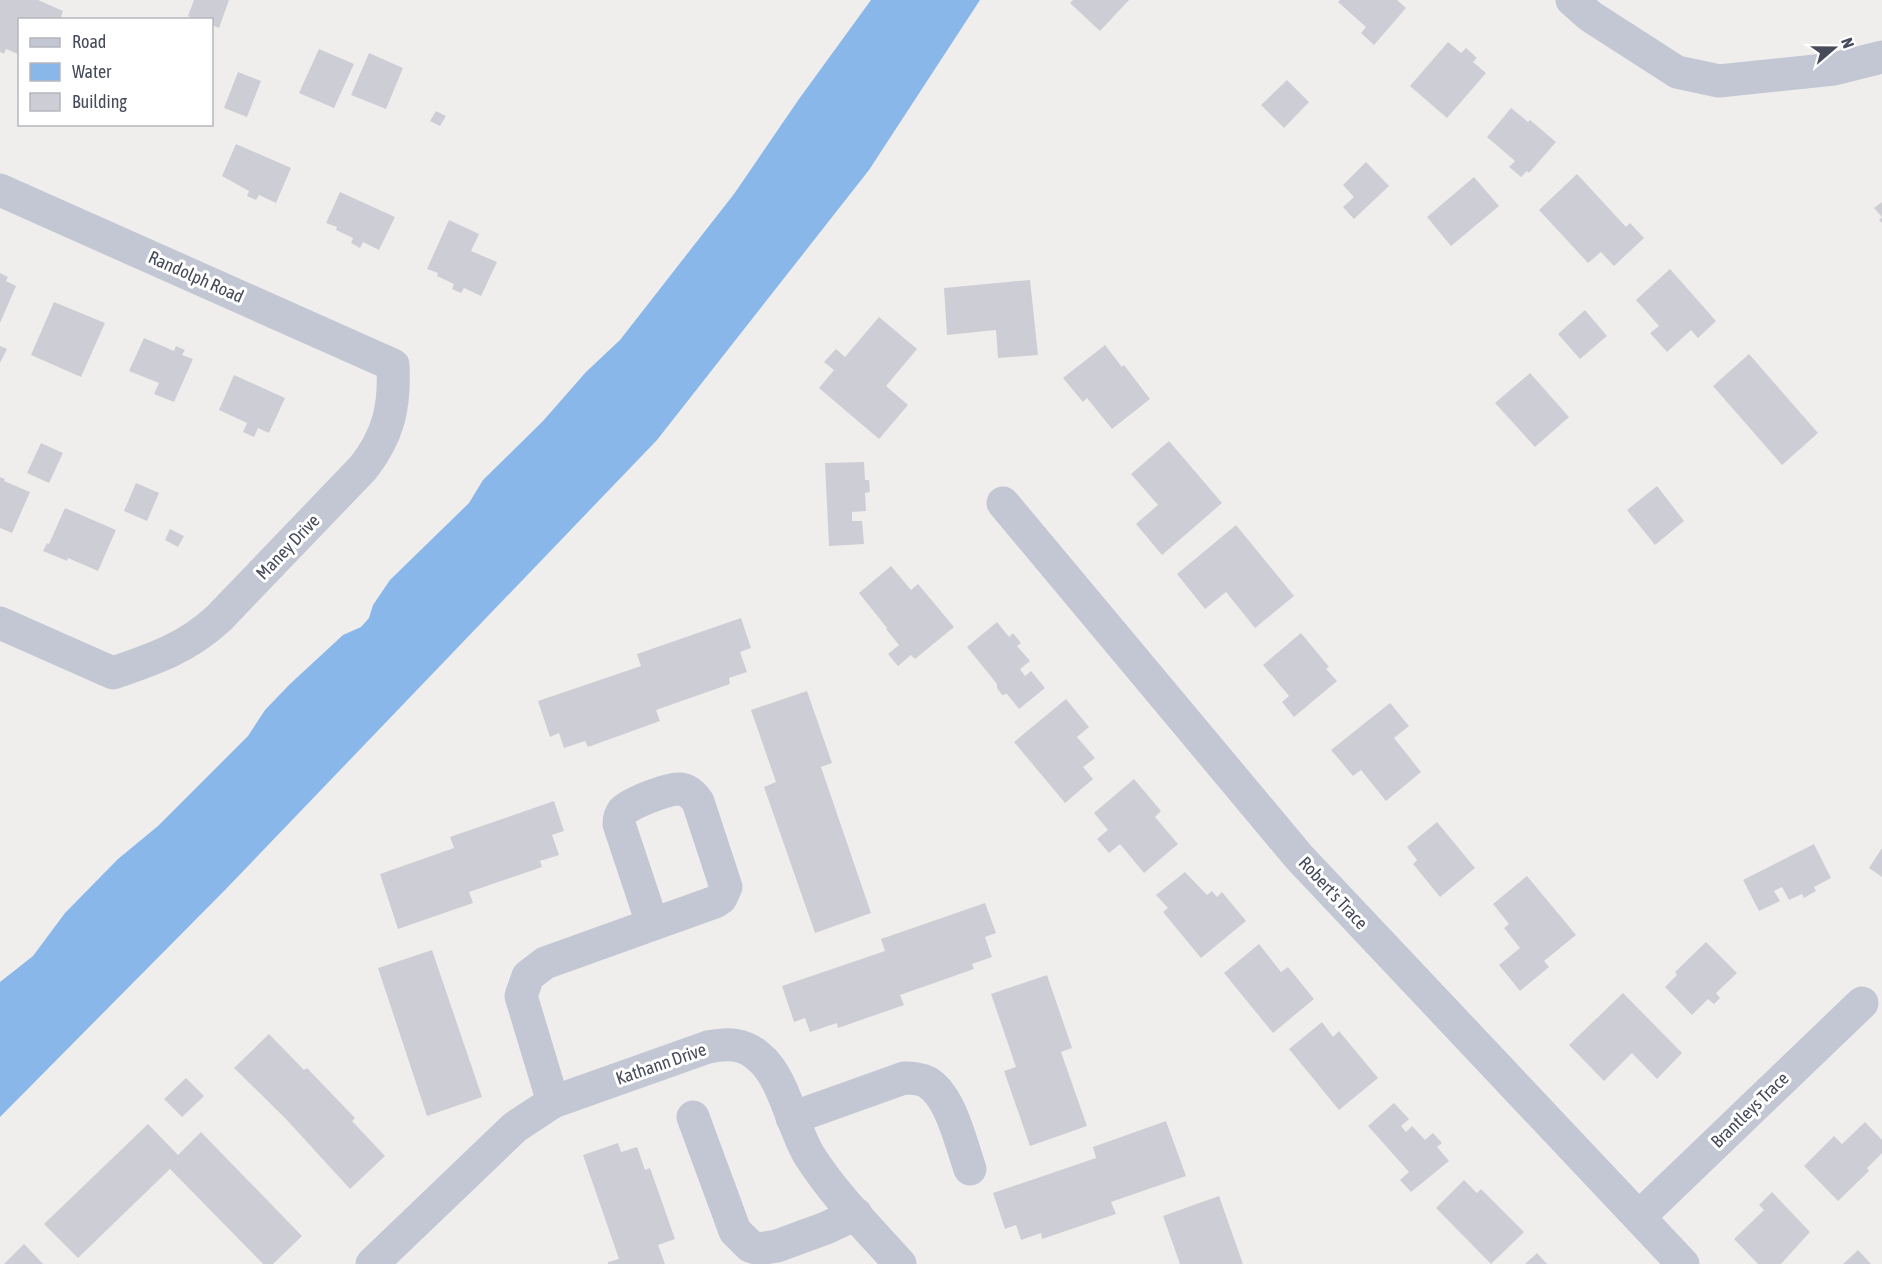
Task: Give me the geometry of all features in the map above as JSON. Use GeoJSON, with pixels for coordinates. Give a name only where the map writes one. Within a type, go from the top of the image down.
{"type":"FeatureCollection","features":[{"type":"Feature","properties":{"kind":"street"},"geometry":{"type":"LineString","coordinates":[[1572,0],[1590,16],[1677,72],[1719,81],[1834,69],[1882,57]]}},
{"type":"Feature","properties":{"kind":"street","name":"Randolph Road"},"geometry":{"type":"LineString","coordinates":[[0,190],[393,365]]}},
{"type":"Feature","properties":{"kind":"street","name":"Maney Drive"},"geometry":{"type":"LineString","coordinates":[[0,623],[112,672],[155,658],[200,635],[363,468],[377,450],[389,420],[394,391],[393,365]]}},
{"type":"Feature","properties":{"kind":"street","name":"Robert's Trace"},"geometry":{"type":"LineString","coordinates":[[1003,503],[1299,857],[1683,1264]]}},
{"type":"Feature","properties":{"kind":"street"},"geometry":{"type":"LineString","coordinates":[[553,1102],[521,996],[528,976],[545,963],[652,923]]}},
{"type":"Feature","properties":{"kind":"street","name":"Brantleys Trace"},"geometry":{"type":"LineString","coordinates":[[1639,1217],[1862,1003]]}},
{"type":"Feature","properties":{"kind":"street","name":"Kathann Drive"},"geometry":{"type":"LineString","coordinates":[[372,1264],[514,1127],[553,1102],[708,1047],[724,1044],[737,1045],[751,1050],[762,1058],[779,1084],[808,1153],[828,1182],[900,1264]]}},
{"type":"Feature","properties":{"kind":"street"},"geometry":{"type":"LineString","coordinates":[[792,1118],[903,1078],[916,1078],[926,1082],[941,1095],[970,1169]]}},
{"type":"Feature","properties":{"kind":"street"},"geometry":{"type":"LineString","coordinates":[[693,1117],[735,1232],[750,1246],[759,1249],[777,1246],[856,1214]]}},
{"type":"Feature","properties":{"kind":"water"},"geometry":{"type":"Polygon","coordinates":[[[871,0],[980,0],[869,170],[657,440],[224,891],[0,1117],[0,982],[33,956],[65,913],[118,859],[158,826],[248,736],[265,710],[290,684],[343,635],[361,627],[369,618],[373,605],[390,580],[469,503],[483,480],[543,421],[586,372],[620,340],[734,194],[871,0]]]}},
{"type":"Feature","properties":{"kind":"building"},"geometry":{"type":"Polygon","coordinates":[[[0,0],[38,0],[63,11],[61,18],[18,18],[18,54],[6,49],[4,54],[0,52],[0,0]]]}},
{"type":"Feature","properties":{"kind":"building"},"geometry":{"type":"Polygon","coordinates":[[[194,0],[229,0],[219,28],[213,25],[213,18],[188,16],[194,0]]]}},
{"type":"Feature","properties":{"kind":"building"},"geometry":{"type":"Polygon","coordinates":[[[1073,0],[1129,0],[1100,31],[1070,3],[1073,0]]]}},
{"type":"Feature","properties":{"kind":"building"},"geometry":{"type":"Polygon","coordinates":[[[1340,0],[1397,0],[1406,8],[1374,45],[1361,33],[1366,27],[1338,2],[1340,0]]]}},
{"type":"Feature","properties":{"kind":"building"},"geometry":{"type":"Polygon","coordinates":[[[1448,42],[1461,53],[1466,48],[1477,58],[1473,62],[1486,73],[1447,118],[1410,86],[1448,42]]]}},
{"type":"Feature","properties":{"kind":"building"},"geometry":{"type":"Polygon","coordinates":[[[319,49],[354,64],[334,108],[299,93],[319,49]]]}},
{"type":"Feature","properties":{"kind":"building"},"geometry":{"type":"Polygon","coordinates":[[[369,53],[403,68],[386,109],[351,95],[369,53]]]}},
{"type":"Feature","properties":{"kind":"building"},"geometry":{"type":"Polygon","coordinates":[[[238,72],[261,81],[247,117],[224,108],[238,72]]]}},
{"type":"Feature","properties":{"kind":"building"},"geometry":{"type":"Polygon","coordinates":[[[1287,80],[1309,102],[1284,128],[1261,105],[1287,80]]]}},
{"type":"Feature","properties":{"kind":"building"},"geometry":{"type":"Polygon","coordinates":[[[1511,108],[1528,122],[1530,120],[1556,142],[1529,173],[1527,171],[1521,177],[1509,167],[1515,161],[1487,137],[1511,108]]]}},
{"type":"Feature","properties":{"kind":"building"},"geometry":{"type":"Polygon","coordinates":[[[436,111],[446,116],[440,126],[430,121],[436,111]]]}},
{"type":"Feature","properties":{"kind":"building"},"geometry":{"type":"Polygon","coordinates":[[[236,144],[291,168],[276,203],[259,195],[256,200],[247,196],[249,191],[222,176],[236,144]]]}},
{"type":"Feature","properties":{"kind":"building"},"geometry":{"type":"Polygon","coordinates":[[[1366,162],[1389,186],[1354,219],[1343,207],[1354,197],[1343,185],[1366,162]]]}},
{"type":"Feature","properties":{"kind":"building"},"geometry":{"type":"Polygon","coordinates":[[[1577,174],[1626,227],[1630,223],[1644,238],[1614,266],[1601,252],[1588,263],[1539,210],[1577,174]]]}},
{"type":"Feature","properties":{"kind":"building"},"geometry":{"type":"Polygon","coordinates":[[[1474,177],[1499,206],[1451,246],[1427,217],[1474,177]]]}},
{"type":"Feature","properties":{"kind":"building"},"geometry":{"type":"Polygon","coordinates":[[[340,192],[395,217],[379,250],[363,242],[360,248],[351,243],[353,238],[336,230],[337,227],[326,223],[340,192]]]}},
{"type":"Feature","properties":{"kind":"building"},"geometry":{"type":"Polygon","coordinates":[[[1882,202],[1882,217],[1874,208],[1882,202]]]}},
{"type":"Feature","properties":{"kind":"building"},"geometry":{"type":"Polygon","coordinates":[[[449,220],[479,234],[471,251],[497,262],[481,296],[464,288],[461,293],[452,289],[454,284],[437,276],[438,273],[427,269],[449,220]]]}},
{"type":"Feature","properties":{"kind":"building"},"geometry":{"type":"Polygon","coordinates":[[[1670,269],[1716,321],[1698,338],[1691,330],[1667,352],[1650,333],[1659,326],[1636,300],[1670,269]]]}},
{"type":"Feature","properties":{"kind":"building"},"geometry":{"type":"Polygon","coordinates":[[[0,273],[8,277],[6,281],[16,286],[0,323],[0,273]]]}},
{"type":"Feature","properties":{"kind":"building"},"geometry":{"type":"Polygon","coordinates":[[[1030,280],[1038,355],[998,358],[996,330],[947,335],[944,288],[1030,280]]]}},
{"type":"Feature","properties":{"kind":"building"},"geometry":{"type":"Polygon","coordinates":[[[54,302],[105,323],[81,377],[31,355],[54,302]]]}},
{"type":"Feature","properties":{"kind":"building"},"geometry":{"type":"Polygon","coordinates":[[[1585,310],[1607,336],[1580,359],[1558,334],[1585,310]]]}},
{"type":"Feature","properties":{"kind":"building"},"geometry":{"type":"Polygon","coordinates":[[[879,317],[917,349],[886,386],[908,405],[879,439],[819,388],[834,370],[824,362],[836,349],[845,357],[879,317]]]}},
{"type":"Feature","properties":{"kind":"building"},"geometry":{"type":"Polygon","coordinates":[[[144,338],[174,351],[176,346],[185,350],[182,355],[193,359],[174,402],[154,394],[159,383],[129,371],[144,338]]]}},
{"type":"Feature","properties":{"kind":"building"},"geometry":{"type":"Polygon","coordinates":[[[1105,345],[1150,399],[1112,429],[1087,398],[1083,402],[1063,378],[1105,345]]]}},
{"type":"Feature","properties":{"kind":"building"},"geometry":{"type":"Polygon","coordinates":[[[0,346],[7,349],[0,363],[0,346]]]}},
{"type":"Feature","properties":{"kind":"building"},"geometry":{"type":"Polygon","coordinates":[[[1749,354],[1818,433],[1782,465],[1713,386],[1749,354]]]}},
{"type":"Feature","properties":{"kind":"building"},"geometry":{"type":"Polygon","coordinates":[[[1530,373],[1569,417],[1535,447],[1495,403],[1530,373]]]}},
{"type":"Feature","properties":{"kind":"building"},"geometry":{"type":"Polygon","coordinates":[[[234,375],[285,398],[269,433],[258,428],[254,437],[243,432],[247,423],[219,410],[234,375]]]}},
{"type":"Feature","properties":{"kind":"building"},"geometry":{"type":"Polygon","coordinates":[[[1169,441],[1222,503],[1162,555],[1136,524],[1158,505],[1131,474],[1169,441]]]}},
{"type":"Feature","properties":{"kind":"building"},"geometry":{"type":"Polygon","coordinates":[[[41,443],[63,453],[49,483],[27,473],[41,443]]]}},
{"type":"Feature","properties":{"kind":"building"},"geometry":{"type":"Polygon","coordinates":[[[864,462],[865,480],[869,480],[870,492],[865,493],[866,511],[852,512],[852,521],[862,521],[864,544],[829,546],[825,463],[864,462]]]}},
{"type":"Feature","properties":{"kind":"building"},"geometry":{"type":"Polygon","coordinates":[[[0,477],[30,492],[12,533],[0,528],[0,477]]]}},
{"type":"Feature","properties":{"kind":"building"},"geometry":{"type":"Polygon","coordinates":[[[136,483],[159,493],[147,521],[124,511],[136,483]]]}},
{"type":"Feature","properties":{"kind":"building"},"geometry":{"type":"Polygon","coordinates":[[[1657,486],[1684,521],[1655,545],[1627,510],[1657,486]]]}},
{"type":"Feature","properties":{"kind":"building"},"geometry":{"type":"Polygon","coordinates":[[[65,508],[116,530],[98,571],[68,558],[67,561],[43,551],[47,543],[49,544],[65,508]]]}},
{"type":"Feature","properties":{"kind":"building"},"geometry":{"type":"Polygon","coordinates":[[[1236,525],[1294,596],[1255,628],[1226,592],[1205,609],[1177,574],[1236,525]]]}},
{"type":"Feature","properties":{"kind":"building"},"geometry":{"type":"Polygon","coordinates":[[[170,529],[184,536],[178,547],[165,540],[170,529]]]}},
{"type":"Feature","properties":{"kind":"building"},"geometry":{"type":"Polygon","coordinates":[[[891,566],[911,590],[918,584],[954,627],[915,659],[911,655],[898,666],[888,654],[899,645],[859,593],[891,566]]]}},
{"type":"Feature","properties":{"kind":"building"},"geometry":{"type":"Polygon","coordinates":[[[741,618],[751,648],[740,652],[747,672],[729,678],[730,684],[656,710],[660,721],[588,747],[585,741],[564,748],[559,733],[550,737],[538,701],[641,666],[637,654],[741,618]]]}},
{"type":"Feature","properties":{"kind":"building"},"geometry":{"type":"Polygon","coordinates":[[[997,622],[1009,637],[1013,633],[1021,643],[1017,646],[1030,661],[1020,669],[1025,676],[1031,671],[1045,688],[1019,709],[1007,694],[1002,695],[997,684],[967,647],[997,622]]]}},
{"type":"Feature","properties":{"kind":"building"},"geometry":{"type":"Polygon","coordinates":[[[1301,633],[1329,667],[1326,669],[1337,681],[1294,717],[1282,702],[1289,696],[1263,665],[1301,633]]]}},
{"type":"Feature","properties":{"kind":"building"},"geometry":{"type":"Polygon","coordinates":[[[807,691],[832,763],[821,767],[871,913],[815,933],[764,787],[776,782],[751,710],[807,691]]]}},
{"type":"Feature","properties":{"kind":"building"},"geometry":{"type":"Polygon","coordinates":[[[1066,699],[1089,727],[1077,737],[1095,758],[1083,767],[1093,779],[1065,803],[1014,742],[1066,699]]]}},
{"type":"Feature","properties":{"kind":"building"},"geometry":{"type":"Polygon","coordinates":[[[1390,703],[1409,726],[1394,738],[1421,772],[1386,801],[1361,770],[1353,776],[1331,750],[1390,703]]]}},
{"type":"Feature","properties":{"kind":"building"},"geometry":{"type":"Polygon","coordinates":[[[1134,779],[1161,811],[1155,817],[1178,844],[1144,873],[1120,844],[1109,853],[1097,839],[1108,830],[1094,813],[1134,779]]]}},
{"type":"Feature","properties":{"kind":"building"},"geometry":{"type":"Polygon","coordinates":[[[554,801],[564,831],[552,835],[559,855],[540,861],[542,867],[469,892],[473,903],[398,929],[380,874],[454,848],[450,837],[554,801]]]}},
{"type":"Feature","properties":{"kind":"building"},"geometry":{"type":"Polygon","coordinates":[[[1437,822],[1475,868],[1440,897],[1413,864],[1417,860],[1407,847],[1437,822]]]}},
{"type":"Feature","properties":{"kind":"building"},"geometry":{"type":"Polygon","coordinates":[[[1814,844],[1831,878],[1814,887],[1816,891],[1804,898],[1802,894],[1789,900],[1782,887],[1774,891],[1780,901],[1759,911],[1743,880],[1814,844]]]}},
{"type":"Feature","properties":{"kind":"building"},"geometry":{"type":"Polygon","coordinates":[[[1882,848],[1882,877],[1869,868],[1882,848]]]}},
{"type":"Feature","properties":{"kind":"building"},"geometry":{"type":"Polygon","coordinates":[[[1185,872],[1207,895],[1212,891],[1217,897],[1222,892],[1246,921],[1201,958],[1163,912],[1168,908],[1156,895],[1185,872]]]}},
{"type":"Feature","properties":{"kind":"building"},"geometry":{"type":"Polygon","coordinates":[[[1527,876],[1576,935],[1544,961],[1549,967],[1520,991],[1499,965],[1520,948],[1504,928],[1509,924],[1493,904],[1527,876]]]}},
{"type":"Feature","properties":{"kind":"building"},"geometry":{"type":"Polygon","coordinates":[[[985,903],[996,933],[985,937],[992,957],[972,964],[974,969],[900,995],[904,1005],[838,1028],[837,1023],[810,1032],[805,1018],[794,1022],[782,986],[885,951],[881,939],[985,903]]]}},
{"type":"Feature","properties":{"kind":"building"},"geometry":{"type":"Polygon","coordinates":[[[1706,942],[1737,973],[1716,993],[1720,998],[1714,1004],[1708,999],[1692,1015],[1665,987],[1677,975],[1675,972],[1706,942]]]}},
{"type":"Feature","properties":{"kind":"building"},"geometry":{"type":"Polygon","coordinates":[[[1259,944],[1281,972],[1288,967],[1314,999],[1273,1033],[1224,973],[1259,944]]]}},
{"type":"Feature","properties":{"kind":"building"},"geometry":{"type":"Polygon","coordinates":[[[432,950],[482,1097],[427,1116],[378,968],[432,950]]]}},
{"type":"Feature","properties":{"kind":"building"},"geometry":{"type":"Polygon","coordinates":[[[1047,975],[1072,1048],[1061,1052],[1087,1126],[1030,1146],[1004,1071],[1016,1067],[991,994],[1047,975]]]}},
{"type":"Feature","properties":{"kind":"building"},"geometry":{"type":"Polygon","coordinates":[[[1623,993],[1682,1053],[1657,1079],[1632,1053],[1604,1081],[1569,1045],[1623,993]]]}},
{"type":"Feature","properties":{"kind":"building"},"geometry":{"type":"Polygon","coordinates":[[[1322,1022],[1333,1037],[1339,1031],[1378,1078],[1339,1110],[1289,1049],[1322,1022]]]}},
{"type":"Feature","properties":{"kind":"building"},"geometry":{"type":"Polygon","coordinates":[[[269,1034],[304,1070],[307,1068],[355,1118],[352,1121],[385,1156],[350,1189],[285,1118],[234,1068],[269,1034]]]}},
{"type":"Feature","properties":{"kind":"building"},"geometry":{"type":"Polygon","coordinates":[[[186,1078],[204,1096],[182,1117],[164,1099],[186,1078]]]}},
{"type":"Feature","properties":{"kind":"building"},"geometry":{"type":"Polygon","coordinates":[[[1394,1103],[1409,1119],[1401,1126],[1406,1132],[1412,1126],[1425,1140],[1433,1133],[1442,1143],[1437,1147],[1449,1161],[1411,1192],[1400,1180],[1409,1172],[1368,1126],[1394,1103]]]}},
{"type":"Feature","properties":{"kind":"building"},"geometry":{"type":"Polygon","coordinates":[[[1166,1121],[1186,1176],[1111,1202],[1116,1214],[1042,1239],[1041,1233],[1021,1240],[1016,1225],[1005,1229],[993,1193],[1096,1158],[1093,1147],[1166,1121]]]}},
{"type":"Feature","properties":{"kind":"building"},"geometry":{"type":"Polygon","coordinates":[[[1865,1122],[1882,1140],[1882,1153],[1867,1168],[1869,1171],[1838,1201],[1804,1166],[1834,1136],[1842,1144],[1865,1122]]]}},
{"type":"Feature","properties":{"kind":"building"},"geometry":{"type":"Polygon","coordinates":[[[148,1124],[178,1155],[201,1132],[302,1236],[273,1264],[263,1264],[170,1169],[78,1258],[44,1224],[148,1124]]]}},
{"type":"Feature","properties":{"kind":"building"},"geometry":{"type":"Polygon","coordinates":[[[618,1143],[621,1152],[637,1147],[645,1170],[650,1168],[675,1239],[658,1245],[665,1264],[608,1264],[608,1262],[619,1259],[583,1155],[618,1143]]]}},
{"type":"Feature","properties":{"kind":"building"},"geometry":{"type":"Polygon","coordinates":[[[1464,1180],[1477,1193],[1481,1189],[1524,1232],[1491,1264],[1436,1208],[1464,1180]]]}},
{"type":"Feature","properties":{"kind":"building"},"geometry":{"type":"Polygon","coordinates":[[[1772,1192],[1810,1232],[1781,1264],[1758,1264],[1734,1239],[1764,1210],[1759,1205],[1772,1192]]]}},
{"type":"Feature","properties":{"kind":"building"},"geometry":{"type":"Polygon","coordinates":[[[1219,1196],[1243,1264],[1180,1264],[1163,1216],[1219,1196]]]}},
{"type":"Feature","properties":{"kind":"building"},"geometry":{"type":"Polygon","coordinates":[[[24,1244],[43,1264],[4,1264],[24,1244]]]}},
{"type":"Feature","properties":{"kind":"building"},"geometry":{"type":"Polygon","coordinates":[[[1858,1250],[1871,1264],[1843,1264],[1858,1250]]]}},
{"type":"Feature","properties":{"kind":"building"},"geometry":{"type":"Polygon","coordinates":[[[1537,1253],[1547,1264],[1525,1264],[1537,1253]]]}}]}
